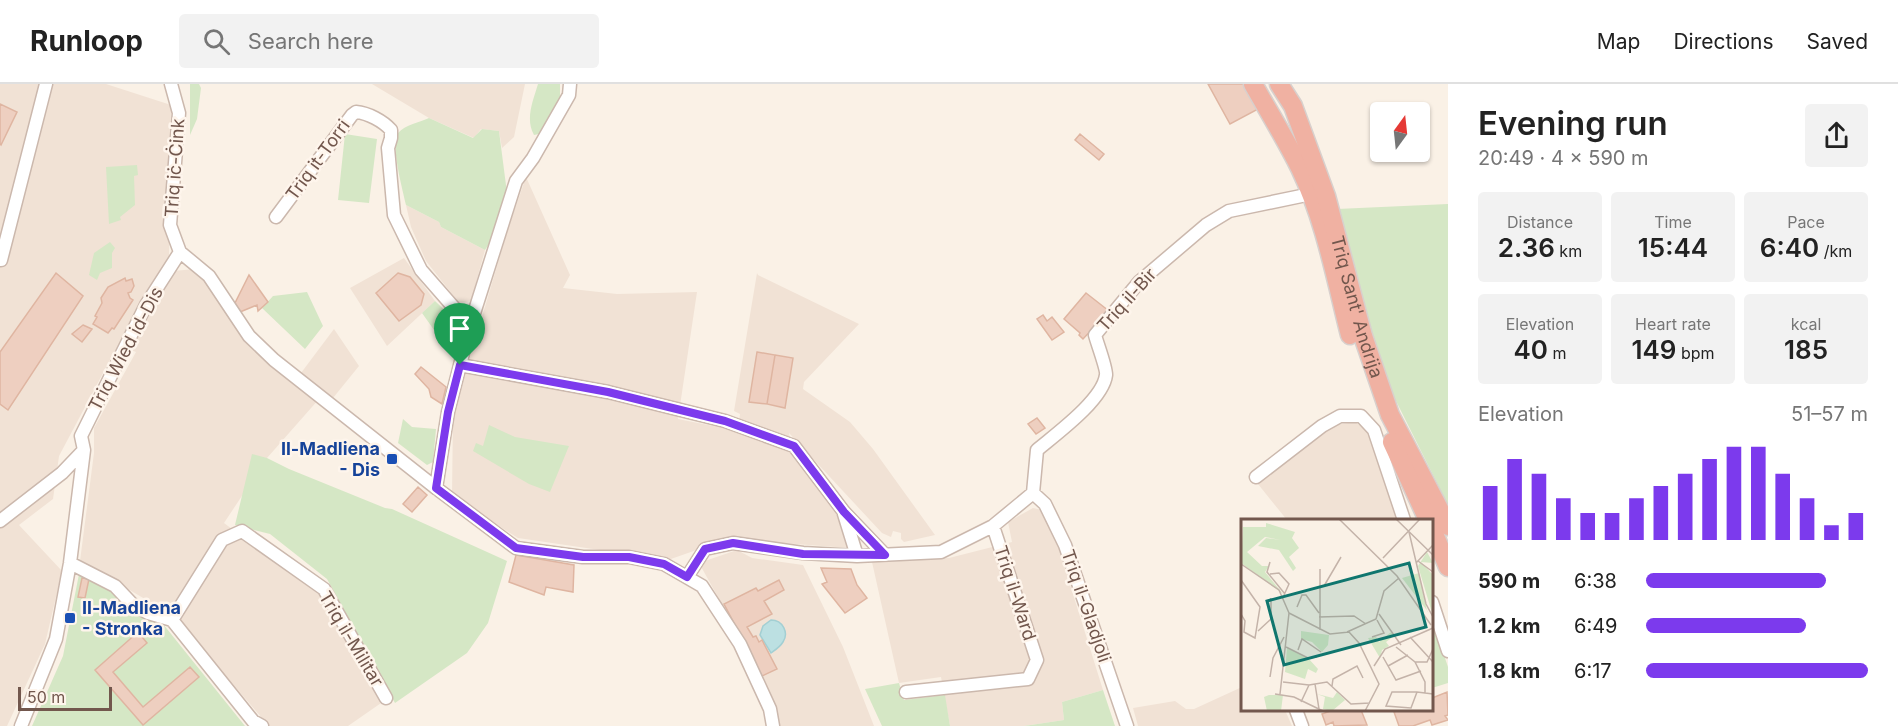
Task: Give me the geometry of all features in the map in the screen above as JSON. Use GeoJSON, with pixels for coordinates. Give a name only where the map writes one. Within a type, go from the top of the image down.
{"type":"FeatureCollection","features":[{"type":"Feature","properties":{"kind":"highway","name":"Triq Sant' Andrija"},"geometry":{"type":"LineString","coordinates":[[1253,84],[1300,169],[1311,194],[1327,244],[1352,340],[1381,419],[1428,519]]}},
{"type":"Feature","properties":{"kind":"highway","name":"Triq Sant' Andrija"},"geometry":{"type":"LineString","coordinates":[[1279,84],[1293,106],[1326,196],[1363,336],[1390,414],[1448,526]]}},
{"type":"Feature","properties":{"kind":"highway"},"geometry":{"type":"LineString","coordinates":[[1433,533],[1448,567]]}},
{"type":"Feature","properties":{"kind":"street"},"geometry":{"type":"LineString","coordinates":[[0,260],[46,84]]}},
{"type":"Feature","properties":{"kind":"street","name":"Triq iċ-Ċink"},"geometry":{"type":"LineString","coordinates":[[171,84],[179,113],[170,225],[180,252]]}},
{"type":"Feature","properties":{"kind":"street"},"geometry":{"type":"LineString","coordinates":[[436,488],[448,412],[470,326],[516,181],[533,158],[568,95],[570,84]]}},
{"type":"Feature","properties":{"kind":"street","name":"Triq it-Torri"},"geometry":{"type":"LineString","coordinates":[[276,217],[352,115],[356,112],[363,112],[391,130],[388,148],[394,215],[421,270],[470,326]]}},
{"type":"Feature","properties":{"kind":"street","name":"Triq il-Bir"},"geometry":{"type":"LineString","coordinates":[[1033,493],[1037,450],[1091,403],[1106,375],[1095,335],[1139,282],[1206,225],[1229,211],[1311,194]]}},
{"type":"Feature","properties":{"kind":"street"},"geometry":{"type":"LineString","coordinates":[[180,252],[209,276],[249,336],[274,360],[516,548],[583,557],[629,557],[664,564],[702,586],[740,644],[770,709],[773,726]]}},
{"type":"Feature","properties":{"kind":"street","name":"Triq Wied id-Dis"},"geometry":{"type":"LineString","coordinates":[[21,726],[56,639],[70,563],[84,450],[81,436],[146,305],[180,252]]}},
{"type":"Feature","properties":{"kind":"street"},"geometry":{"type":"LineString","coordinates":[[460,365],[608,392],[725,421],[794,446],[844,512],[885,555]]}},
{"type":"Feature","properties":{"kind":"street"},"geometry":{"type":"LineString","coordinates":[[1256,477],[1322,426],[1340,416],[1361,416],[1374,430],[1404,519]]}},
{"type":"Feature","properties":{"kind":"street"},"geometry":{"type":"LineString","coordinates":[[0,521],[62,473],[84,450]]}},
{"type":"Feature","properties":{"kind":"street"},"geometry":{"type":"LineString","coordinates":[[687,577],[705,549],[733,543],[803,554],[857,556],[941,552],[993,526],[1033,493]]}},
{"type":"Feature","properties":{"kind":"street","name":"Triq il-Gladjoli"},"geometry":{"type":"LineString","coordinates":[[1033,493],[1045,504],[1065,545],[1127,726]]}},
{"type":"Feature","properties":{"kind":"street"},"geometry":{"type":"LineString","coordinates":[[844,512],[857,556]]}},
{"type":"Feature","properties":{"kind":"street","name":"Triq il-Ward"},"geometry":{"type":"LineString","coordinates":[[906,692],[1028,679],[1037,660],[993,526]]}},
{"type":"Feature","properties":{"kind":"street","name":"Triq il-Militar"},"geometry":{"type":"LineString","coordinates":[[172,620],[222,540],[242,531],[324,589],[386,698]]}},
{"type":"Feature","properties":{"kind":"street"},"geometry":{"type":"LineString","coordinates":[[70,563],[115,586],[133,605],[148,613],[172,620],[253,721],[262,726]]}},
{"type":"Feature","properties":{"kind":"street"},"geometry":{"type":"LineString","coordinates":[[1433,608],[1448,651]]}},
{"type":"Feature","properties":{"kind":"street"},"geometry":{"type":"LineString","coordinates":[[1296,711],[1302,726]]}},
{"type":"Feature","properties":{"kind":"shaded area"},"geometry":{"type":"Polygon","coordinates":[[[0,84],[106,84],[171,105],[169,256],[59,456],[53,499],[19,525],[62,571],[45,644],[7,726],[0,726],[0,84]]]}},
{"type":"Feature","properties":{"kind":"shaded area"},"geometry":{"type":"Polygon","coordinates":[[[372,84],[525,84],[514,137],[502,148],[499,131],[481,129],[474,138],[429,118],[372,84]]]}},
{"type":"Feature","properties":{"kind":"shaded area"},"geometry":{"type":"Polygon","coordinates":[[[526,177],[570,275],[563,288],[617,294],[697,292],[678,419],[738,431],[740,414],[734,411],[757,273],[859,324],[804,382],[803,389],[850,422],[873,449],[935,535],[904,542],[901,539],[901,533],[893,531],[891,537],[882,533],[789,433],[794,458],[835,510],[849,548],[728,539],[668,560],[518,538],[452,496],[453,415],[508,229],[526,177]]]}},
{"type":"Feature","properties":{"kind":"shaded area"},"geometry":{"type":"Polygon","coordinates":[[[406,205],[485,250],[471,301],[459,303],[426,261],[411,227],[406,205]]]}},
{"type":"Feature","properties":{"kind":"shaded area"},"geometry":{"type":"Polygon","coordinates":[[[404,258],[435,301],[387,346],[350,288],[404,258]]]}},
{"type":"Feature","properties":{"kind":"shaded area"},"geometry":{"type":"Polygon","coordinates":[[[194,269],[319,399],[267,458],[224,523],[325,599],[384,701],[348,726],[269,726],[174,616],[80,561],[94,453],[94,428],[136,352],[129,349],[153,298],[174,271],[194,269]]]}},
{"type":"Feature","properties":{"kind":"shaded area"},"geometry":{"type":"Polygon","coordinates":[[[334,329],[359,366],[333,398],[301,373],[334,329]]]}},
{"type":"Feature","properties":{"kind":"shaded area"},"geometry":{"type":"Polygon","coordinates":[[[1355,422],[1369,432],[1398,519],[1286,519],[1258,484],[1335,425],[1355,422]]]}},
{"type":"Feature","properties":{"kind":"shaded area"},"geometry":{"type":"Polygon","coordinates":[[[1033,508],[1047,511],[1103,690],[1062,702],[1064,720],[1024,726],[950,726],[941,677],[899,683],[872,562],[949,558],[1012,542],[1008,522],[1033,508]]]}},
{"type":"Feature","properties":{"kind":"shaded area"},"geometry":{"type":"Polygon","coordinates":[[[737,550],[752,558],[803,565],[843,647],[874,726],[779,726],[762,676],[699,563],[737,550]]]}},
{"type":"Feature","properties":{"kind":"shaded area"},"geometry":{"type":"Polygon","coordinates":[[[1241,687],[1241,711],[1285,711],[1292,726],[1138,726],[1133,708],[1175,701],[1186,709],[1194,709],[1241,687]]]}},
{"type":"Feature","properties":{"kind":"green space"},"geometry":{"type":"Polygon","coordinates":[[[190,84],[199,84],[201,88],[197,119],[190,135],[190,84]]]}},
{"type":"Feature","properties":{"kind":"green space"},"geometry":{"type":"Polygon","coordinates":[[[538,84],[560,84],[560,100],[539,134],[534,135],[530,116],[538,84]]]}},
{"type":"Feature","properties":{"kind":"green space"},"geometry":{"type":"Polygon","coordinates":[[[429,118],[473,138],[482,129],[499,131],[507,193],[495,235],[485,250],[406,205],[398,168],[396,139],[398,133],[405,128],[429,118]]]}},
{"type":"Feature","properties":{"kind":"green space"},"geometry":{"type":"Polygon","coordinates":[[[345,134],[377,139],[369,203],[338,200],[345,134]]]}},
{"type":"Feature","properties":{"kind":"green space"},"geometry":{"type":"Polygon","coordinates":[[[137,165],[138,175],[134,176],[135,205],[120,217],[121,220],[109,224],[106,167],[137,165]]]}},
{"type":"Feature","properties":{"kind":"green space"},"geometry":{"type":"Polygon","coordinates":[[[1448,204],[1448,505],[1392,393],[1363,309],[1337,209],[1448,204]]]}},
{"type":"Feature","properties":{"kind":"green space"},"geometry":{"type":"Polygon","coordinates":[[[110,242],[115,248],[112,253],[112,268],[100,273],[97,280],[89,275],[94,253],[110,242]]]}},
{"type":"Feature","properties":{"kind":"green space"},"geometry":{"type":"Polygon","coordinates":[[[307,292],[323,326],[305,349],[262,308],[273,296],[307,292]]]}},
{"type":"Feature","properties":{"kind":"green space"},"geometry":{"type":"Polygon","coordinates":[[[435,301],[459,324],[451,354],[422,313],[435,301]]]}},
{"type":"Feature","properties":{"kind":"green space"},"geometry":{"type":"Polygon","coordinates":[[[403,419],[412,427],[436,429],[433,462],[427,465],[398,443],[403,419]]]}},
{"type":"Feature","properties":{"kind":"green space"},"geometry":{"type":"Polygon","coordinates":[[[489,425],[515,437],[569,446],[550,492],[529,484],[473,451],[476,443],[483,446],[489,425]]]}},
{"type":"Feature","properties":{"kind":"green space"},"geometry":{"type":"Polygon","coordinates":[[[252,454],[392,509],[507,561],[488,623],[467,653],[395,703],[327,579],[270,534],[235,525],[252,454]]]}},
{"type":"Feature","properties":{"kind":"green space"},"geometry":{"type":"Polygon","coordinates":[[[79,574],[109,589],[136,613],[163,624],[245,726],[32,726],[63,656],[79,574]]]}},
{"type":"Feature","properties":{"kind":"green space"},"geometry":{"type":"Polygon","coordinates":[[[1433,623],[1448,667],[1448,683],[1433,688],[1433,623]]]}},
{"type":"Feature","properties":{"kind":"green space"},"geometry":{"type":"Polygon","coordinates":[[[899,683],[904,700],[945,695],[950,726],[882,726],[865,689],[899,683]]]}},
{"type":"Feature","properties":{"kind":"green space"},"geometry":{"type":"Polygon","coordinates":[[[1103,690],[1115,726],[1024,726],[1064,720],[1062,702],[1103,690]]]}},
{"type":"Feature","properties":{"kind":"water"},"geometry":{"type":"Polygon","coordinates":[[[771,620],[782,625],[785,638],[782,644],[771,653],[760,635],[763,626],[771,620]]]}},
{"type":"Feature","properties":{"kind":"building"},"geometry":{"type":"Polygon","coordinates":[[[1208,84],[1246,84],[1260,108],[1230,124],[1208,84]]]}},
{"type":"Feature","properties":{"kind":"building"},"geometry":{"type":"Polygon","coordinates":[[[0,104],[17,112],[1,145],[0,144],[0,104]]]}},
{"type":"Feature","properties":{"kind":"building"},"geometry":{"type":"Polygon","coordinates":[[[1080,134],[1104,154],[1099,160],[1075,140],[1080,134]]]}},
{"type":"Feature","properties":{"kind":"building"},"geometry":{"type":"Polygon","coordinates":[[[56,273],[83,296],[8,410],[0,404],[0,352],[56,273]]]}},
{"type":"Feature","properties":{"kind":"building"},"geometry":{"type":"Polygon","coordinates":[[[398,273],[410,277],[424,294],[421,305],[399,321],[376,293],[398,273]]]}},
{"type":"Feature","properties":{"kind":"building"},"geometry":{"type":"Polygon","coordinates":[[[249,275],[268,302],[258,311],[257,305],[240,312],[235,303],[249,275]]]}},
{"type":"Feature","properties":{"kind":"building"},"geometry":{"type":"Polygon","coordinates":[[[125,278],[126,281],[132,279],[134,286],[128,293],[133,300],[114,329],[112,328],[108,333],[93,324],[97,317],[95,316],[102,303],[101,298],[108,287],[125,278]]]}},
{"type":"Feature","properties":{"kind":"building"},"geometry":{"type":"Polygon","coordinates":[[[1086,293],[1109,311],[1083,339],[1080,333],[1064,319],[1086,293]]]}},
{"type":"Feature","properties":{"kind":"building"},"geometry":{"type":"Polygon","coordinates":[[[1043,315],[1047,321],[1052,317],[1064,332],[1052,340],[1037,319],[1043,315]]]}},
{"type":"Feature","properties":{"kind":"building"},"geometry":{"type":"Polygon","coordinates":[[[83,325],[92,329],[82,342],[72,334],[83,325]]]}},
{"type":"Feature","properties":{"kind":"building"},"geometry":{"type":"Polygon","coordinates":[[[757,352],[775,355],[767,404],[749,402],[757,352]]]}},
{"type":"Feature","properties":{"kind":"building"},"geometry":{"type":"Polygon","coordinates":[[[775,355],[793,358],[785,408],[767,404],[775,355]]]}},
{"type":"Feature","properties":{"kind":"building"},"geometry":{"type":"Polygon","coordinates":[[[421,367],[446,387],[442,404],[431,397],[429,389],[415,374],[421,367]]]}},
{"type":"Feature","properties":{"kind":"building"},"geometry":{"type":"Polygon","coordinates":[[[1037,418],[1045,428],[1036,434],[1028,424],[1037,418]]]}},
{"type":"Feature","properties":{"kind":"building"},"geometry":{"type":"Polygon","coordinates":[[[418,487],[427,495],[412,512],[403,504],[418,487]]]}},
{"type":"Feature","properties":{"kind":"building"},"geometry":{"type":"Polygon","coordinates":[[[516,555],[574,565],[573,592],[546,587],[544,595],[509,582],[516,555]]]}},
{"type":"Feature","properties":{"kind":"building"},"geometry":{"type":"Polygon","coordinates":[[[821,568],[851,569],[857,585],[867,598],[845,613],[822,584],[827,582],[821,568]]]}},
{"type":"Feature","properties":{"kind":"building"},"geometry":{"type":"Polygon","coordinates":[[[82,578],[89,579],[85,598],[78,597],[82,578]]]}},
{"type":"Feature","properties":{"kind":"building"},"geometry":{"type":"Polygon","coordinates":[[[779,580],[784,590],[764,601],[772,614],[747,627],[753,637],[756,636],[759,642],[762,640],[777,669],[762,676],[724,604],[756,588],[758,591],[779,580]]]}},
{"type":"Feature","properties":{"kind":"building"},"geometry":{"type":"Polygon","coordinates":[[[138,632],[147,643],[113,672],[143,707],[190,667],[199,677],[143,725],[95,670],[138,632]]]}},
{"type":"Feature","properties":{"kind":"building"},"geometry":{"type":"Polygon","coordinates":[[[1447,692],[1448,715],[1445,716],[1448,720],[1432,725],[1430,720],[1413,726],[1399,726],[1394,712],[1433,711],[1433,698],[1447,692]]]}},
{"type":"Feature","properties":{"kind":"building"},"geometry":{"type":"Polygon","coordinates":[[[1330,711],[1361,711],[1367,725],[1334,726],[1333,722],[1326,725],[1322,714],[1330,711]]]}},
{"type":"Feature","properties":{"kind":"place","name":"Il-Madliena - Dis"},"geometry":{"type":"Point","coordinates":[392,459]}},
{"type":"Feature","properties":{"kind":"place","name":"Il-Madliena - Stronka"},"geometry":{"type":"Point","coordinates":[70,618]}},
{"type":"Feature","properties":{"kind":"route"},"geometry":{"type":"LineString","coordinates":[[460,365],[608,392],[725,421],[794,446],[844,512],[885,555],[803,554],[733,543],[705,549],[687,577],[664,564],[629,557],[583,557],[516,548],[436,488],[448,412],[460,365]]}}]}
